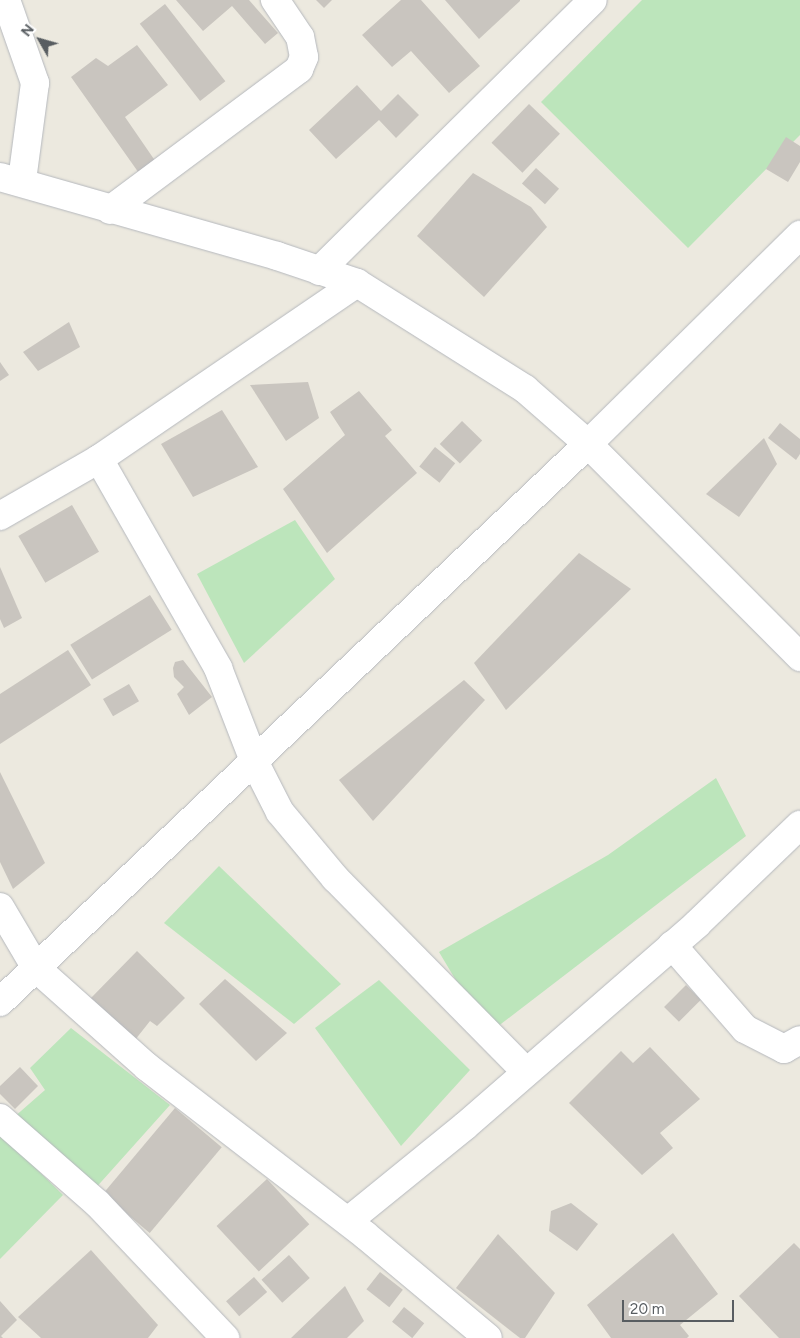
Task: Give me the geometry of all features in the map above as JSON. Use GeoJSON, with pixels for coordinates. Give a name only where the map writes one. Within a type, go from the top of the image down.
{"type":"FeatureCollection","features":[{"type":"Feature","properties":{"kind":"street"},"geometry":{"type":"LineString","coordinates":[[6,0],[35,83],[11,179],[358,283],[525,389],[588,444],[800,656]]}},
{"type":"Feature","properties":{"kind":"street"},"geometry":{"type":"LineString","coordinates":[[110,210],[299,69],[304,57],[300,37],[275,0]]}},
{"type":"Feature","properties":{"kind":"street"},"geometry":{"type":"LineString","coordinates":[[320,271],[588,2]]}},
{"type":"Feature","properties":{"kind":"street"},"geometry":{"type":"LineString","coordinates":[[0,1002],[588,444],[800,236]]}},
{"type":"Feature","properties":{"kind":"street"},"geometry":{"type":"LineString","coordinates":[[0,516],[99,459],[358,283]]}},
{"type":"Feature","properties":{"kind":"street"},"geometry":{"type":"LineString","coordinates":[[99,459],[218,668],[254,762],[280,812],[335,878],[526,1072]]}},
{"type":"Feature","properties":{"kind":"street"},"geometry":{"type":"LineString","coordinates":[[348,1221],[526,1072],[672,946],[800,825]]}},
{"type":"Feature","properties":{"kind":"street"},"geometry":{"type":"LineString","coordinates":[[0,906],[36,968],[147,1067],[348,1221],[488,1338]]}},
{"type":"Feature","properties":{"kind":"street"},"geometry":{"type":"LineString","coordinates":[[672,946],[745,1029],[784,1049],[800,1040]]}},
{"type":"Feature","properties":{"kind":"street"},"geometry":{"type":"LineString","coordinates":[[0,1118],[98,1204],[225,1338]]}},
{"type":"Feature","properties":{"kind":"green space"},"geometry":{"type":"Polygon","coordinates":[[[642,0],[800,0],[800,135],[688,248],[541,102],[642,0]]]}},
{"type":"Feature","properties":{"kind":"green space"},"geometry":{"type":"Polygon","coordinates":[[[295,520],[335,579],[244,663],[197,574],[295,520]]]}},
{"type":"Feature","properties":{"kind":"green space"},"geometry":{"type":"Polygon","coordinates":[[[716,778],[746,836],[488,1034],[439,952],[608,855],[716,778]]]}},
{"type":"Feature","properties":{"kind":"green space"},"geometry":{"type":"Polygon","coordinates":[[[219,866],[341,984],[294,1024],[164,923],[219,866]]]}},
{"type":"Feature","properties":{"kind":"green space"},"geometry":{"type":"Polygon","coordinates":[[[379,980],[470,1070],[401,1146],[315,1028],[379,980]]]}},
{"type":"Feature","properties":{"kind":"green space"},"geometry":{"type":"Polygon","coordinates":[[[71,1028],[170,1105],[93,1191],[13,1118],[45,1090],[30,1068],[71,1028]]]}},
{"type":"Feature","properties":{"kind":"green space"},"geometry":{"type":"Polygon","coordinates":[[[0,1133],[63,1195],[0,1259],[0,1133]]]}},
{"type":"Feature","properties":{"kind":"building"},"geometry":{"type":"Polygon","coordinates":[[[176,0],[249,0],[278,33],[265,44],[232,6],[203,31],[176,0]]]}},
{"type":"Feature","properties":{"kind":"building"},"geometry":{"type":"Polygon","coordinates":[[[316,0],[332,0],[324,8],[316,0]]]}},
{"type":"Feature","properties":{"kind":"building"},"geometry":{"type":"Polygon","coordinates":[[[401,0],[421,0],[480,66],[449,93],[411,51],[392,67],[362,35],[401,0]]]}},
{"type":"Feature","properties":{"kind":"building"},"geometry":{"type":"Polygon","coordinates":[[[445,0],[520,0],[520,1],[479,39],[445,0]]]}},
{"type":"Feature","properties":{"kind":"building"},"geometry":{"type":"Polygon","coordinates":[[[165,4],[225,81],[200,101],[140,24],[165,4]]]}},
{"type":"Feature","properties":{"kind":"building"},"geometry":{"type":"Polygon","coordinates":[[[137,45],[168,85],[125,117],[158,165],[141,176],[71,77],[96,58],[108,66],[137,45]]]}},
{"type":"Feature","properties":{"kind":"building"},"geometry":{"type":"Polygon","coordinates":[[[357,85],[381,111],[398,94],[419,115],[396,138],[379,120],[336,159],[309,130],[357,85]]]}},
{"type":"Feature","properties":{"kind":"building"},"geometry":{"type":"Polygon","coordinates":[[[529,104],[560,134],[522,173],[491,143],[529,104]]]}},
{"type":"Feature","properties":{"kind":"building"},"geometry":{"type":"Polygon","coordinates":[[[786,137],[800,146],[800,162],[788,182],[766,169],[786,137]]]}},
{"type":"Feature","properties":{"kind":"building"},"geometry":{"type":"Polygon","coordinates":[[[536,168],[559,189],[545,204],[522,184],[536,168]]]}},
{"type":"Feature","properties":{"kind":"building"},"geometry":{"type":"Polygon","coordinates":[[[473,173],[531,207],[547,227],[484,297],[417,236],[473,173]]]}},
{"type":"Feature","properties":{"kind":"building"},"geometry":{"type":"Polygon","coordinates":[[[69,322],[80,347],[38,371],[23,352],[69,322]]]}},
{"type":"Feature","properties":{"kind":"building"},"geometry":{"type":"Polygon","coordinates":[[[0,362],[9,375],[0,381],[0,362]]]}},
{"type":"Feature","properties":{"kind":"building"},"geometry":{"type":"Polygon","coordinates":[[[308,382],[319,418],[286,441],[250,385],[308,382]]]}},
{"type":"Feature","properties":{"kind":"building"},"geometry":{"type":"Polygon","coordinates":[[[359,391],[392,430],[385,436],[417,473],[327,553],[283,489],[345,435],[330,412],[359,391]]]}},
{"type":"Feature","properties":{"kind":"building"},"geometry":{"type":"Polygon","coordinates":[[[222,410],[258,467],[193,497],[161,444],[222,410]]]}},
{"type":"Feature","properties":{"kind":"building"},"geometry":{"type":"Polygon","coordinates":[[[462,421],[482,440],[460,463],[440,444],[462,421]]]}},
{"type":"Feature","properties":{"kind":"building"},"geometry":{"type":"Polygon","coordinates":[[[780,423],[800,439],[800,454],[796,460],[768,438],[780,423]]]}},
{"type":"Feature","properties":{"kind":"building"},"geometry":{"type":"Polygon","coordinates":[[[764,438],[777,464],[739,517],[706,494],[764,438]]]}},
{"type":"Feature","properties":{"kind":"building"},"geometry":{"type":"Polygon","coordinates":[[[435,447],[455,463],[439,483],[419,466],[435,447]]]}},
{"type":"Feature","properties":{"kind":"building"},"geometry":{"type":"Polygon","coordinates":[[[72,505],[99,552],[45,583],[18,536],[72,505]]]}},
{"type":"Feature","properties":{"kind":"building"},"geometry":{"type":"Polygon","coordinates":[[[579,553],[631,589],[506,710],[474,663],[579,553]]]}},
{"type":"Feature","properties":{"kind":"building"},"geometry":{"type":"Polygon","coordinates":[[[0,567],[22,618],[4,628],[0,619],[0,567]]]}},
{"type":"Feature","properties":{"kind":"building"},"geometry":{"type":"Polygon","coordinates":[[[150,595],[172,630],[92,680],[70,645],[150,595]]]}},
{"type":"Feature","properties":{"kind":"building"},"geometry":{"type":"Polygon","coordinates":[[[68,650],[91,685],[0,744],[0,694],[68,650]]]}},
{"type":"Feature","properties":{"kind":"building"},"geometry":{"type":"Polygon","coordinates":[[[183,660],[212,697],[189,715],[177,694],[184,687],[174,677],[173,668],[175,662],[183,660]]]}},
{"type":"Feature","properties":{"kind":"building"},"geometry":{"type":"Polygon","coordinates":[[[464,680],[485,700],[373,821],[339,780],[464,680]]]}},
{"type":"Feature","properties":{"kind":"building"},"geometry":{"type":"Polygon","coordinates":[[[129,684],[139,701],[113,716],[103,699],[129,684]]]}},
{"type":"Feature","properties":{"kind":"building"},"geometry":{"type":"Polygon","coordinates":[[[0,772],[45,863],[13,889],[0,862],[0,772]]]}},
{"type":"Feature","properties":{"kind":"building"},"geometry":{"type":"Polygon","coordinates":[[[137,951],[185,998],[157,1026],[150,1021],[135,1040],[90,999],[137,951]]]}},
{"type":"Feature","properties":{"kind":"building"},"geometry":{"type":"Polygon","coordinates":[[[225,979],[287,1033],[256,1061],[199,1004],[225,979]]]}},
{"type":"Feature","properties":{"kind":"building"},"geometry":{"type":"Polygon","coordinates":[[[686,985],[701,1000],[679,1022],[664,1007],[686,985]]]}},
{"type":"Feature","properties":{"kind":"building"},"geometry":{"type":"Polygon","coordinates":[[[650,1047],[700,1099],[660,1133],[673,1148],[642,1175],[569,1103],[621,1051],[633,1063],[650,1047]]]}},
{"type":"Feature","properties":{"kind":"building"},"geometry":{"type":"Polygon","coordinates":[[[20,1067],[38,1086],[15,1109],[0,1094],[0,1086],[20,1067]]]}},
{"type":"Feature","properties":{"kind":"building"},"geometry":{"type":"Polygon","coordinates":[[[175,1108],[222,1147],[150,1233],[103,1194],[175,1108]]]}},
{"type":"Feature","properties":{"kind":"building"},"geometry":{"type":"Polygon","coordinates":[[[267,1179],[309,1224],[259,1271],[217,1226],[267,1179]]]}},
{"type":"Feature","properties":{"kind":"building"},"geometry":{"type":"Polygon","coordinates":[[[571,1203],[598,1224],[577,1251],[549,1231],[551,1211],[571,1203]]]}},
{"type":"Feature","properties":{"kind":"building"},"geometry":{"type":"Polygon","coordinates":[[[673,1233],[718,1294],[680,1325],[689,1336],[687,1338],[611,1338],[587,1305],[673,1233]]]}},
{"type":"Feature","properties":{"kind":"building"},"geometry":{"type":"Polygon","coordinates":[[[498,1234],[555,1293],[525,1338],[520,1338],[456,1288],[498,1234]]]}},
{"type":"Feature","properties":{"kind":"building"},"geometry":{"type":"Polygon","coordinates":[[[794,1243],[800,1249],[800,1338],[779,1338],[739,1296],[794,1243]]]}},
{"type":"Feature","properties":{"kind":"building"},"geometry":{"type":"Polygon","coordinates":[[[91,1250],[158,1325],[148,1338],[41,1338],[18,1317],[91,1250]]]}},
{"type":"Feature","properties":{"kind":"building"},"geometry":{"type":"Polygon","coordinates":[[[289,1255],[310,1278],[282,1303],[262,1280],[289,1255]]]}},
{"type":"Feature","properties":{"kind":"building"},"geometry":{"type":"Polygon","coordinates":[[[380,1272],[403,1290],[389,1307],[366,1289],[380,1272]]]}},
{"type":"Feature","properties":{"kind":"building"},"geometry":{"type":"Polygon","coordinates":[[[254,1277],[267,1292],[239,1316],[226,1301],[254,1277]]]}},
{"type":"Feature","properties":{"kind":"building"},"geometry":{"type":"Polygon","coordinates":[[[345,1286],[364,1321],[347,1338],[291,1338],[345,1286]]]}},
{"type":"Feature","properties":{"kind":"building"},"geometry":{"type":"Polygon","coordinates":[[[0,1301],[17,1320],[1,1336],[3,1338],[0,1338],[0,1301]]]}},
{"type":"Feature","properties":{"kind":"building"},"geometry":{"type":"Polygon","coordinates":[[[404,1307],[424,1323],[412,1338],[392,1322],[404,1307]]]}}]}
